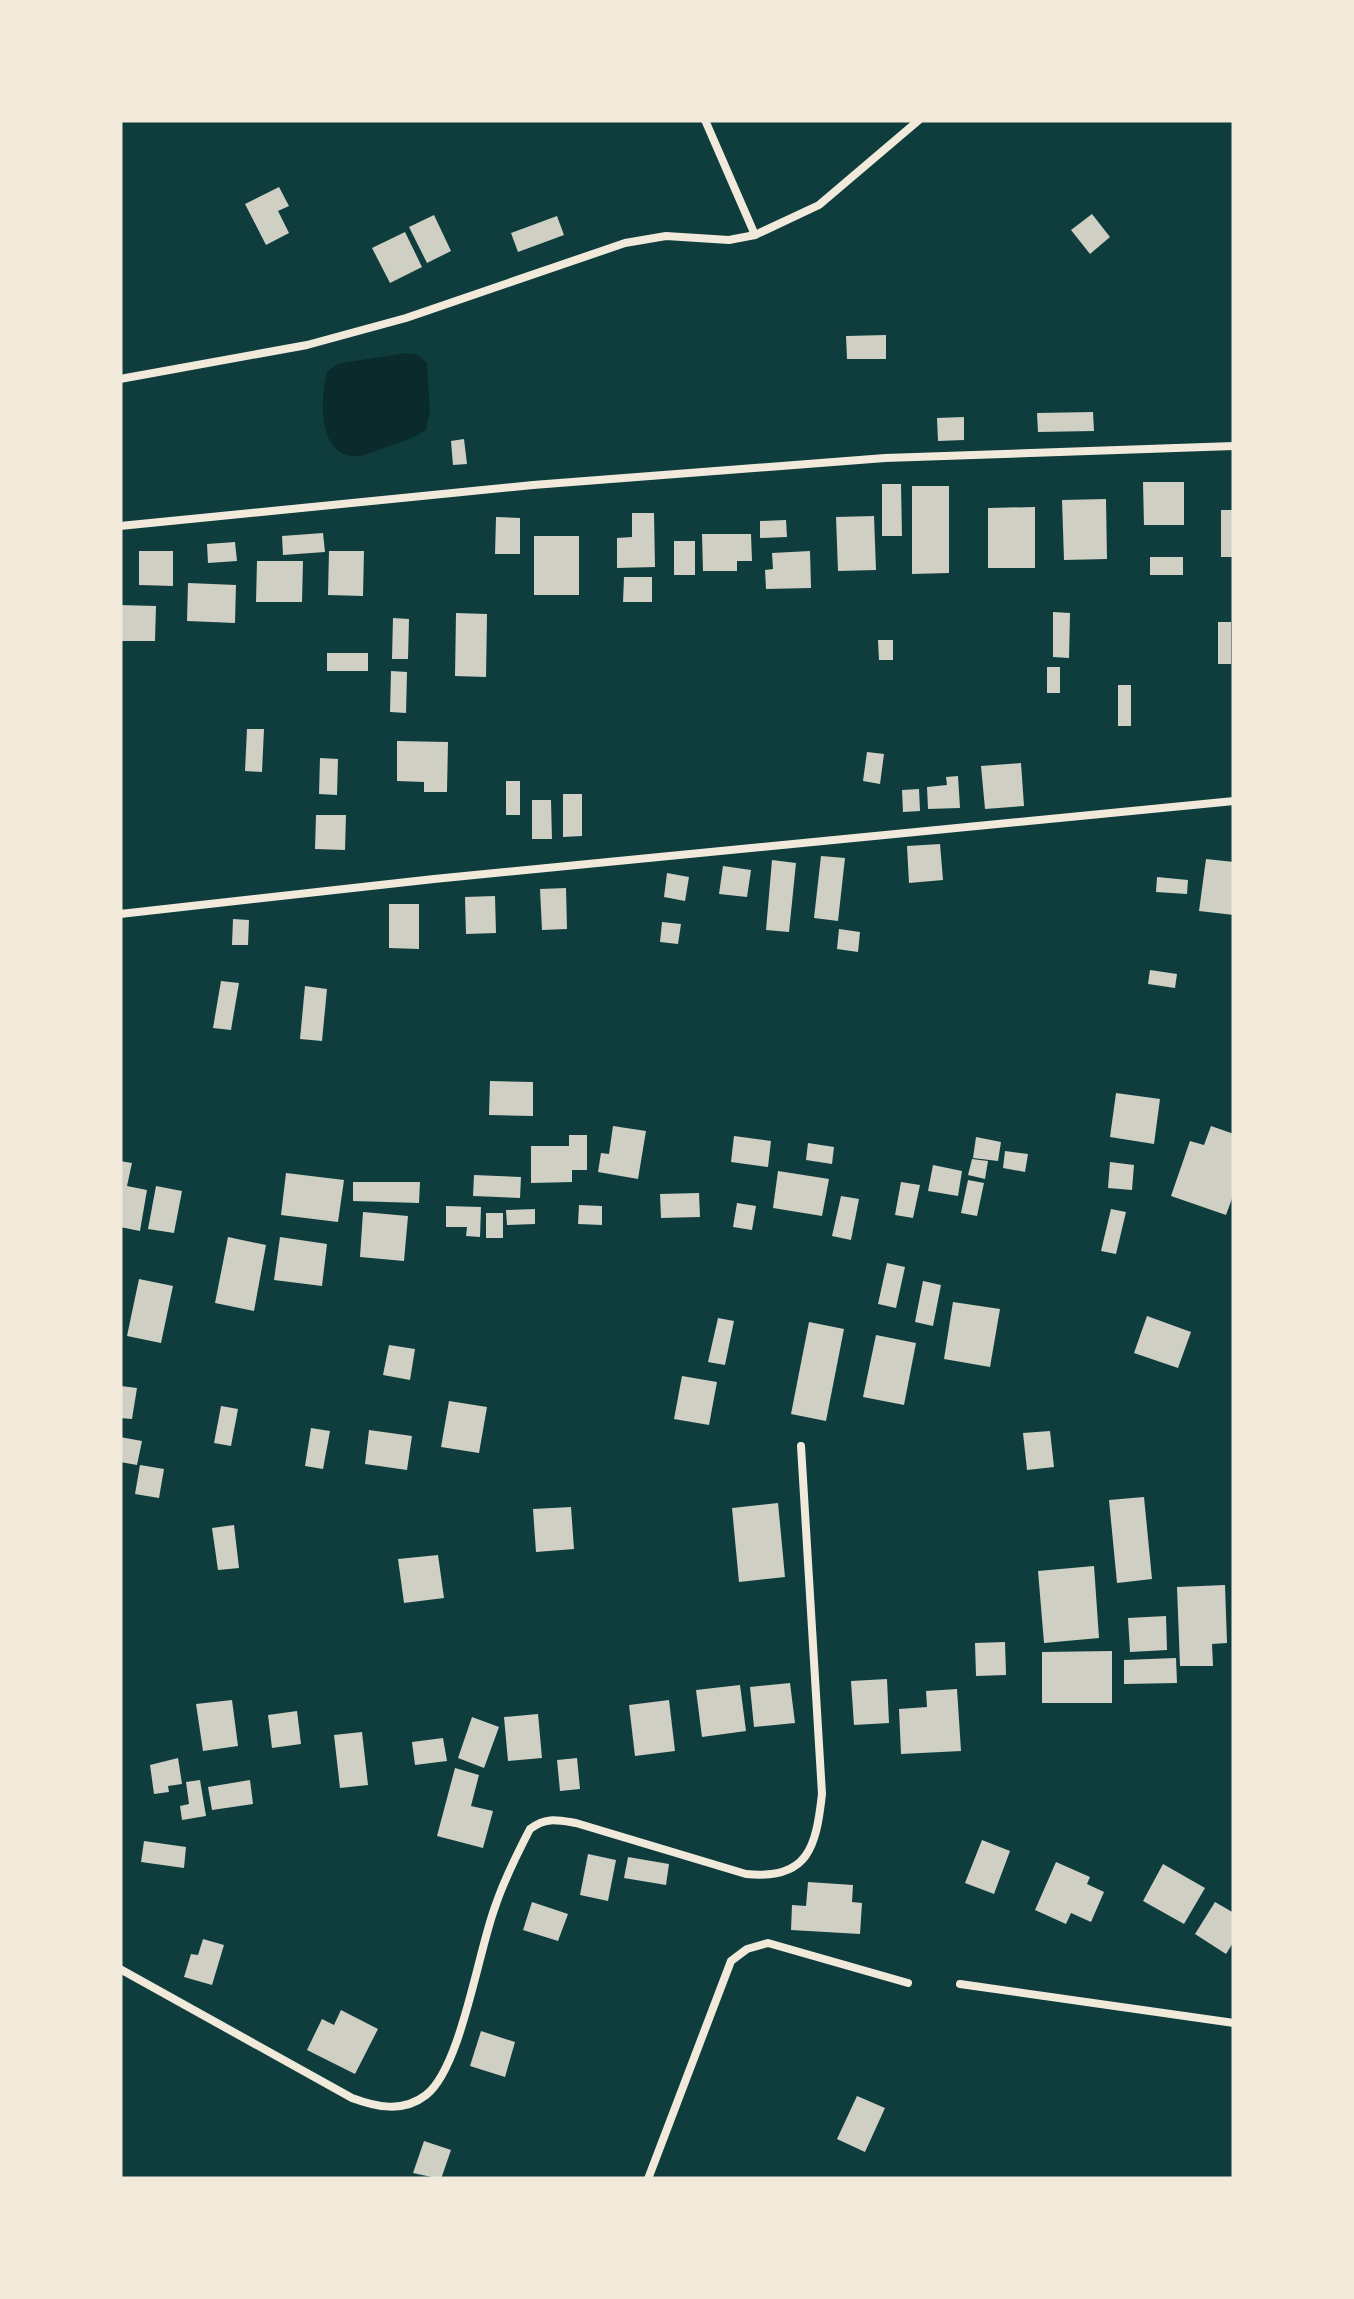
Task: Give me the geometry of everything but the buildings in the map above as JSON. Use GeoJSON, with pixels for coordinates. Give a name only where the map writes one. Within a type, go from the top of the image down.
{"type":"FeatureCollection","features":[{"type":"Feature","properties":{"kind":"lane"},"geometry":{"type":"LineString","coordinates":[[704,120],[755,236]]}},
{"type":"Feature","properties":{"kind":"lane"},"geometry":{"type":"LineString","coordinates":[[120,378],[306,344],[406,318],[625,243],[666,236],[730,240],[755,236],[818,205],[919,120]]}},
{"type":"Feature","properties":{"kind":"lane"},"geometry":{"type":"LineString","coordinates":[[120,526],[533,485],[885,458],[1234,446]]}},
{"type":"Feature","properties":{"kind":"lane"},"geometry":{"type":"LineString","coordinates":[[120,914],[434,879],[1234,801]]}},
{"type":"Feature","properties":{"kind":"lane"},"geometry":{"type":"LineString","coordinates":[[120,1969],[352,2098],[375,2107],[394,2107],[425,2096],[451,2056],[494,1907],[530,1829],[542,1820],[576,1824],[746,1874],[770,1876],[792,1871],[814,1844],[822,1794],[801,1446]]}},
{"type":"Feature","properties":{"kind":"lane"},"geometry":{"type":"LineString","coordinates":[[648,2179],[731,1961],[747,1949],[768,1944],[908,1983]]}},
{"type":"Feature","properties":{"kind":"lane"},"geometry":{"type":"LineString","coordinates":[[960,1984],[1234,2023]]}},
{"type":"Feature","properties":{"kind":"water"},"geometry":{"type":"Polygon","coordinates":[[[405,353],[418,355],[427,363],[430,411],[426,430],[366,454],[343,454],[325,429],[323,392],[327,372],[337,364],[405,353]]]}}]}
